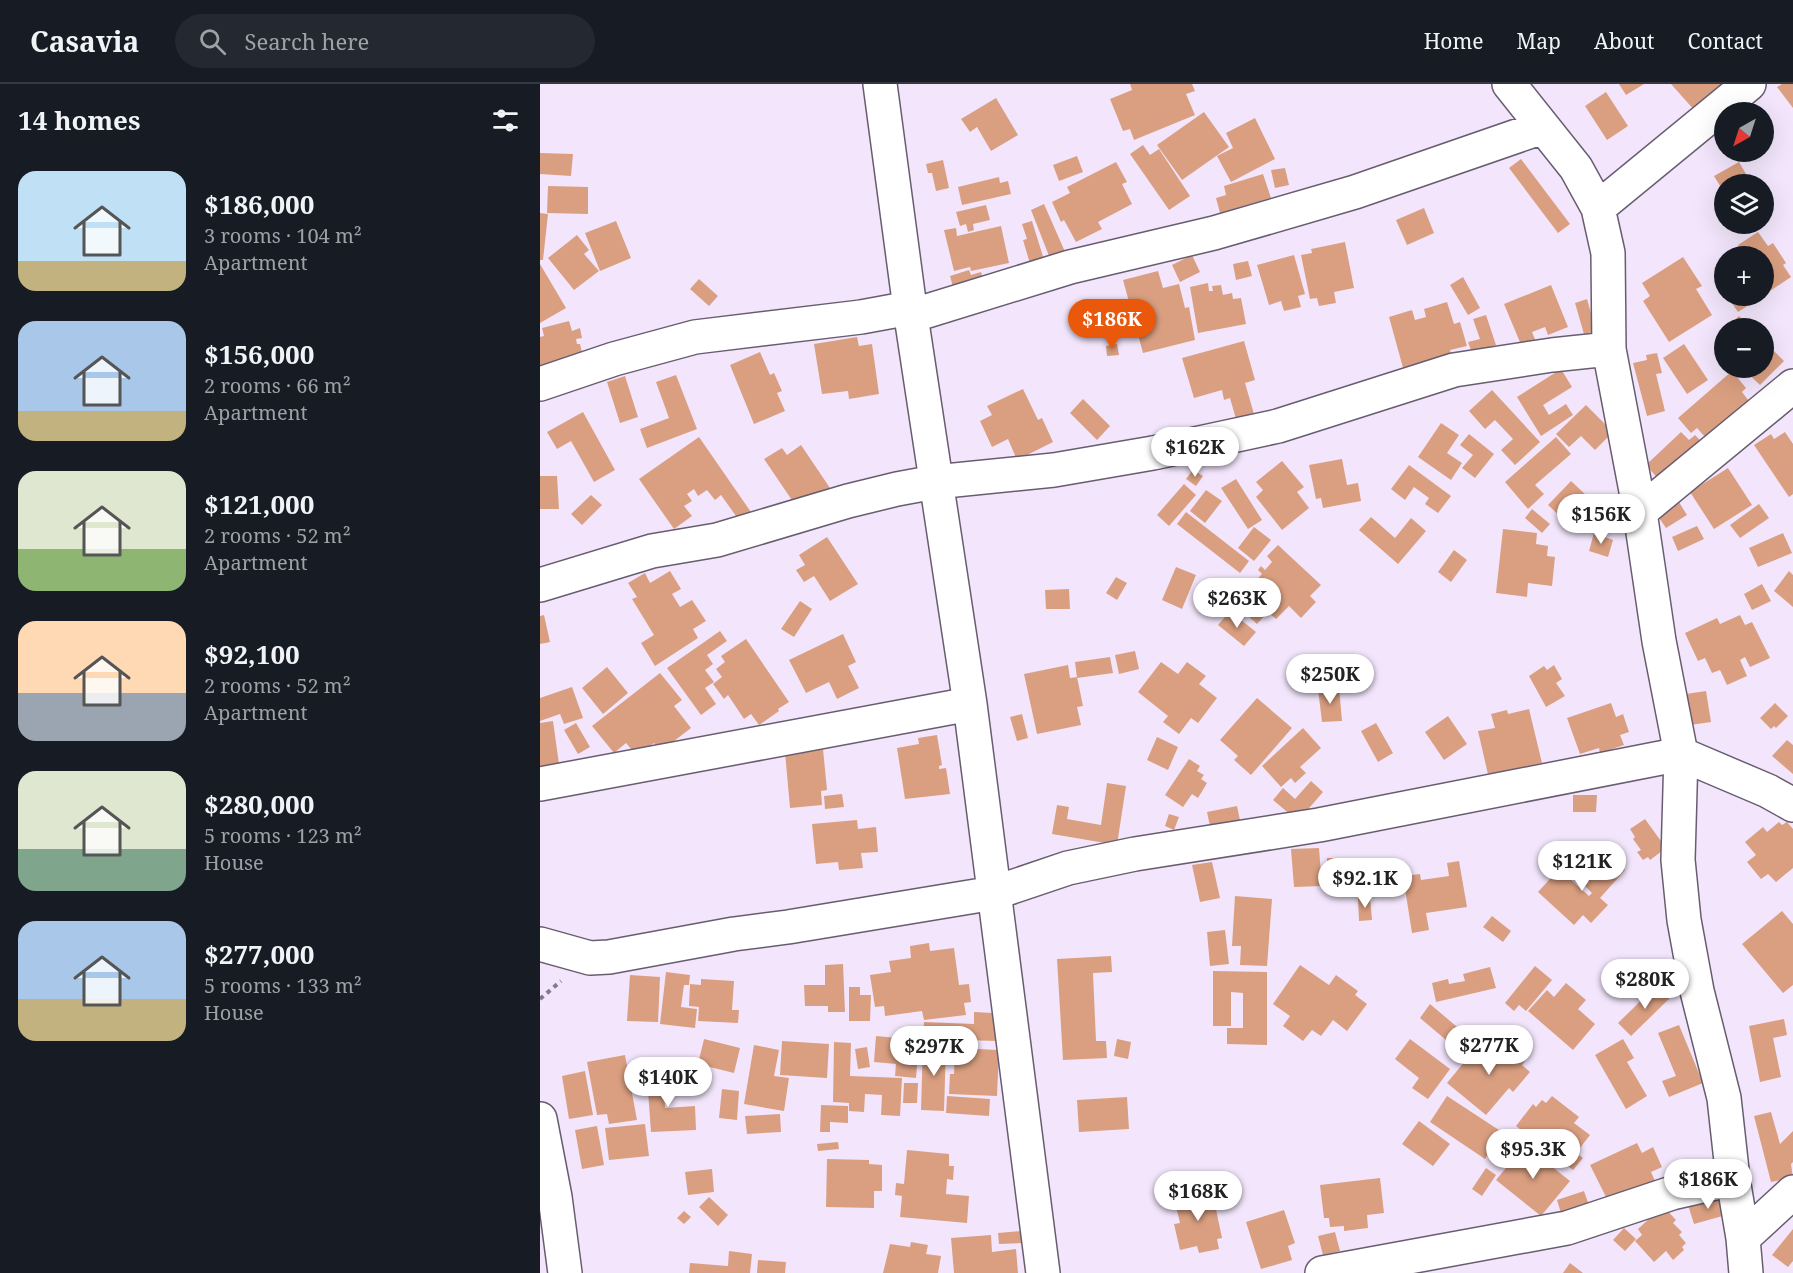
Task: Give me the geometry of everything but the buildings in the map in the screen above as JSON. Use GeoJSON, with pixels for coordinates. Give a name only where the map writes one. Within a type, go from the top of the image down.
{"type":"FeatureCollection","features":[{"type":"Feature","properties":{"kind":"street"},"geometry":{"type":"LineString","coordinates":[[880,84],[935,482],[970,704],[1043,1273]]}},
{"type":"Feature","properties":{"kind":"street"},"geometry":{"type":"LineString","coordinates":[[1509,84],[1576,168],[1598,208],[1608,253],[1609,349],[1640,512],[1659,641],[1681,754],[1678,860],[1684,920],[1697,991],[1724,1098],[1746,1273]]}},
{"type":"Feature","properties":{"kind":"street"},"geometry":{"type":"LineString","coordinates":[[1598,208],[1749,84]]}},
{"type":"Feature","properties":{"kind":"street"},"geometry":{"type":"LineString","coordinates":[[540,384],[614,359],[695,337],[911,312],[1070,267],[1214,233],[1356,192],[1543,127]]}},
{"type":"Feature","properties":{"kind":"street"},"geometry":{"type":"LineString","coordinates":[[540,585],[652,551],[717,540],[848,501],[935,482],[1054,470],[1153,453],[1278,426],[1454,370],[1609,349]]}},
{"type":"Feature","properties":{"kind":"street"},"geometry":{"type":"LineString","coordinates":[[1640,512],[1793,386]]}},
{"type":"Feature","properties":{"kind":"street"},"geometry":{"type":"LineString","coordinates":[[540,784],[970,704]]}},
{"type":"Feature","properties":{"kind":"street"},"geometry":{"type":"LineString","coordinates":[[540,944],[558,947],[590,958],[609,957],[734,934],[994,893],[1068,868],[1135,854],[1319,825],[1681,754],[1768,790],[1793,805]]}},
{"type":"Feature","properties":{"kind":"street"},"geometry":{"type":"LineString","coordinates":[[540,1119],[555,1197],[566,1273]]}},
{"type":"Feature","properties":{"kind":"street"},"geometry":{"type":"LineString","coordinates":[[1322,1273],[1386,1267],[1567,1228],[1672,1193],[1733,1179]]}},
{"type":"Feature","properties":{"kind":"street"},"geometry":{"type":"LineString","coordinates":[[1743,1238],[1793,1192]]}}]}
